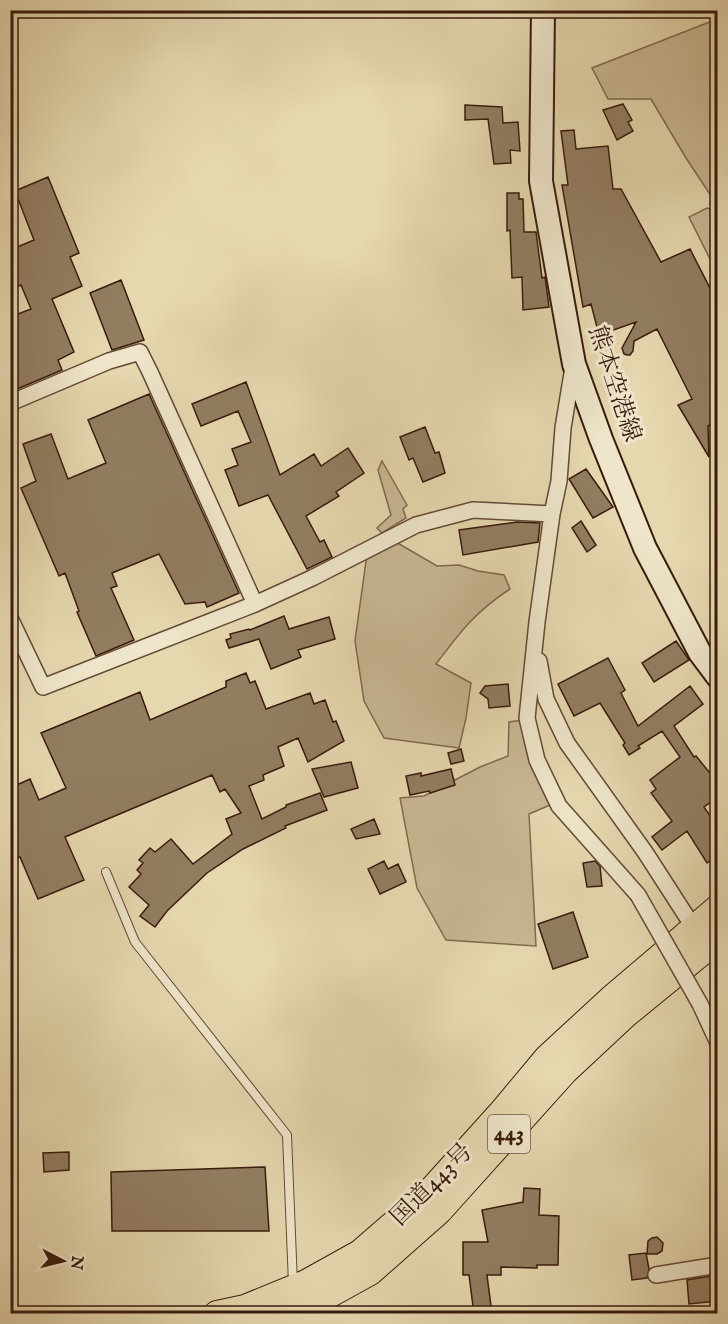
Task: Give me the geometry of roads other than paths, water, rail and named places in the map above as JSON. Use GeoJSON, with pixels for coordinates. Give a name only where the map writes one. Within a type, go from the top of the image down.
{"type":"FeatureCollection","features":[{"type":"Feature","properties":{"kind":"highway","name":"国道443号"},"geometry":{"type":"LineString","coordinates":[[296,1306],[306,1283],[360,1253],[428,1194],[547,1058],[717,908]]}},
{"type":"Feature","properties":{"kind":"highway","name":"国道443号"},"geometry":{"type":"LineString","coordinates":[[217,1314],[245,1308],[296,1306],[370,1272],[439,1211],[566,1071],[625,1016],[717,939]]}},
{"type":"Feature","properties":{"kind":"main road","name":"熊本空港線"},"geometry":{"type":"LineString","coordinates":[[543,10],[541,181],[574,364],[601,440],[645,549],[700,653],[717,677]]}},
{"type":"Feature","properties":{"kind":"street"},"geometry":{"type":"LineString","coordinates":[[10,403],[109,362],[140,352],[255,604]]}},
{"type":"Feature","properties":{"kind":"street"},"geometry":{"type":"LineString","coordinates":[[574,364],[563,428],[559,481],[552,514],[527,718],[537,760],[559,806],[638,895],[700,1004],[717,1043]]}},
{"type":"Feature","properties":{"kind":"street"},"geometry":{"type":"LineString","coordinates":[[10,618],[43,687],[255,604],[416,525],[473,510],[552,514]]}},
{"type":"Feature","properties":{"kind":"street"},"geometry":{"type":"LineString","coordinates":[[535,644],[546,699],[567,743],[645,852],[694,927]]}},
{"type":"Feature","properties":{"kind":"street"},"geometry":{"type":"LineString","coordinates":[[656,1275],[717,1265]]}},
{"type":"Feature","properties":{"kind":"lane"},"geometry":{"type":"LineString","coordinates":[[106,872],[135,942],[287,1135],[296,1306]]}}]}
